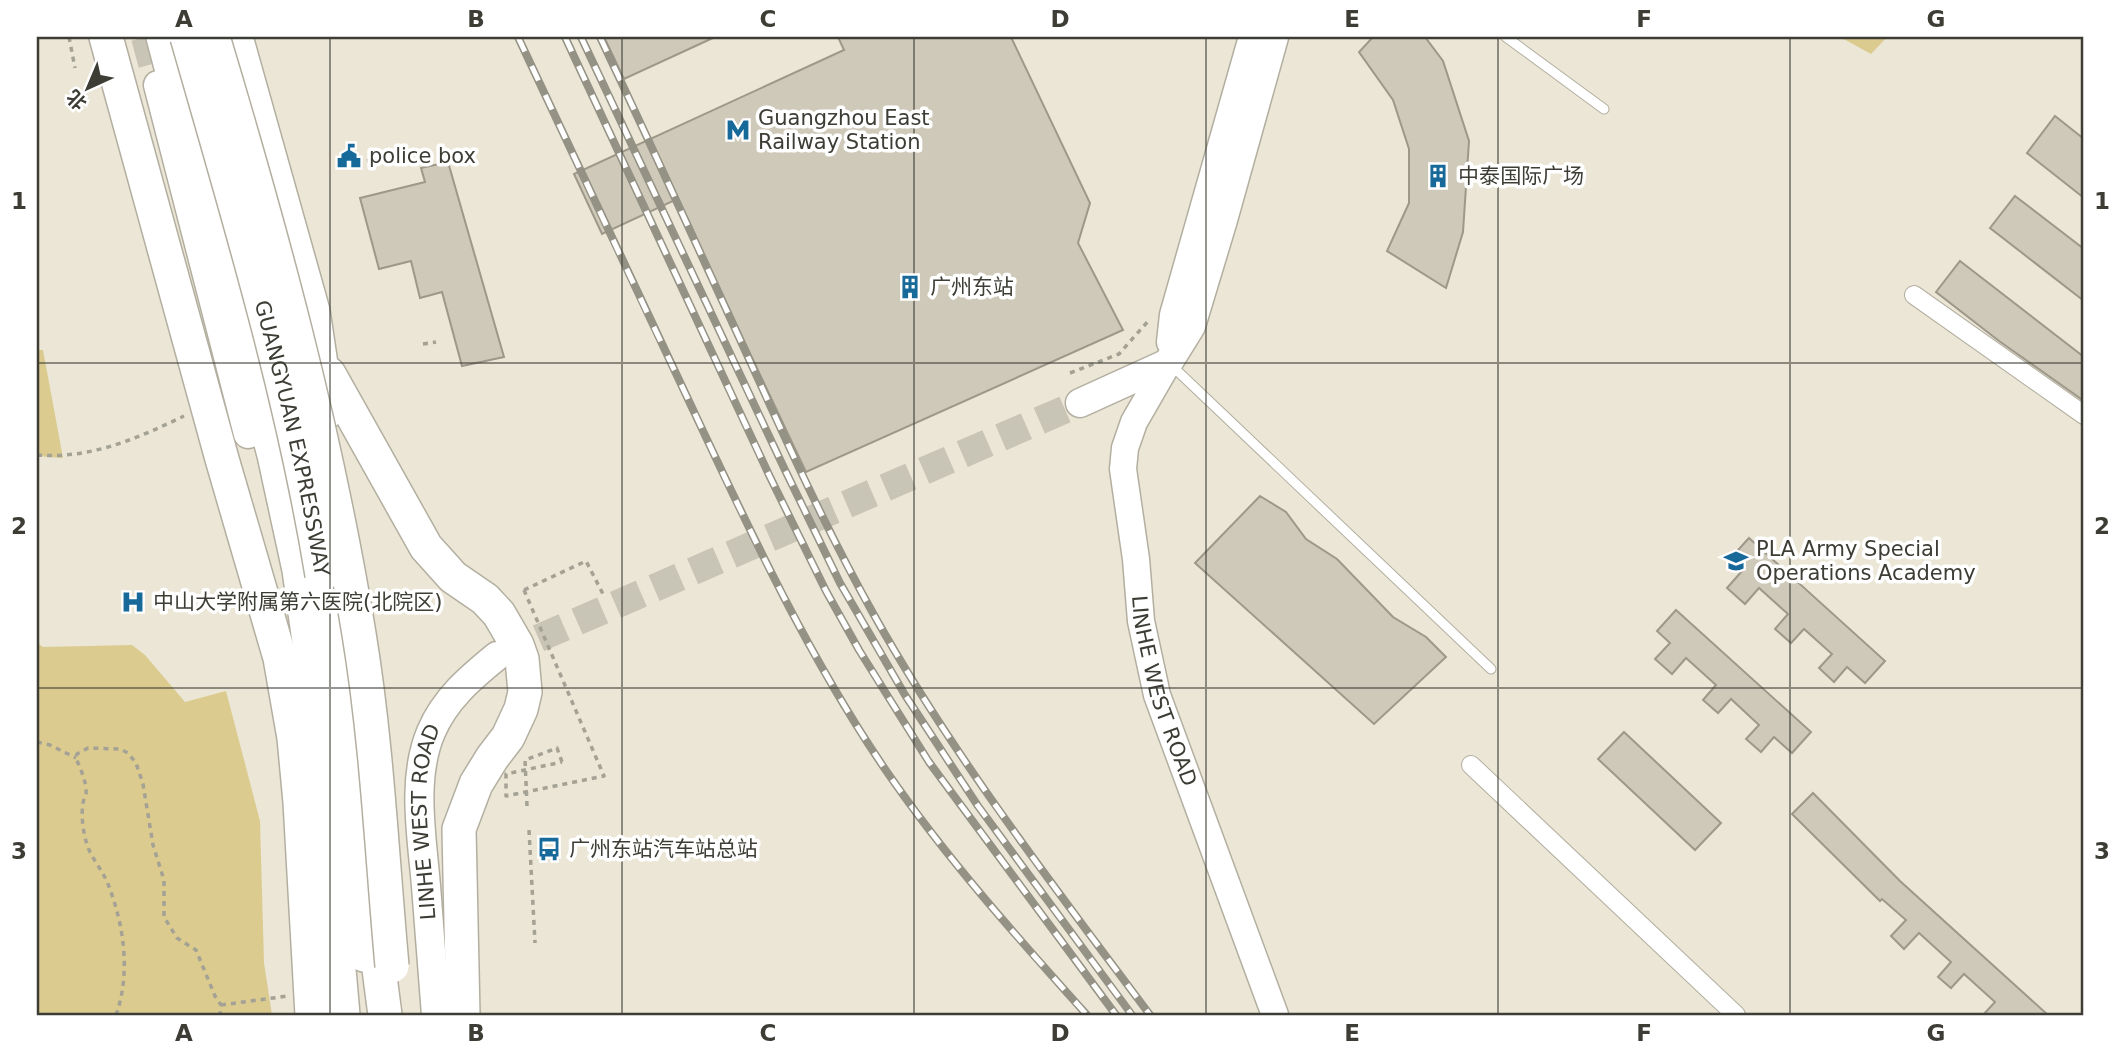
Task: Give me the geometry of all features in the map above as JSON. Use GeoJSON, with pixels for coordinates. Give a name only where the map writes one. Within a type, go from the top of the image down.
{"type":"FeatureCollection","features":[{"type":"Feature","properties":{"kind":"highway"},"geometry":{"type":"LineString","coordinates":[[106,37],[286,687]]}},
{"type":"Feature","properties":{"kind":"highway"},"geometry":{"type":"LineString","coordinates":[[163,37],[274,455],[299,570],[319,713],[343,1015]]}},
{"type":"Feature","properties":{"kind":"highway","name":"GUANGYUAN EXPRESSWAY"},"geometry":{"type":"LineString","coordinates":[[187,37],[284,387],[313,519],[342,717],[371,1015]]}},
{"type":"Feature","properties":{"kind":"highway","name":"GUANGYUAN EXPRESSWAY"},"geometry":{"type":"LineString","coordinates":[[213,37],[284,278],[326,454],[341,532],[366,688],[398,1015]]}},
{"type":"Feature","properties":{"kind":"highway"},"geometry":{"type":"LineString","coordinates":[[236,37],[313,311],[375,676],[361,750],[361,774],[376,951],[385,1015]]}},
{"type":"Feature","properties":{"kind":"highway"},"geometry":{"type":"LineString","coordinates":[[320,358],[426,547],[453,577],[485,599],[499,614],[522,659],[525,692],[521,709],[508,737],[476,784],[459,829],[463,1015]]}},
{"type":"Feature","properties":{"kind":"highway"},"geometry":{"type":"LineString","coordinates":[[248,434],[274,569],[294,738],[311,1006]]}},
{"type":"Feature","properties":{"kind":"highway"},"geometry":{"type":"LineString","coordinates":[[248,434],[312,664]]}},
{"type":"Feature","properties":{"kind":"highway"},"geometry":{"type":"LineString","coordinates":[[459,829],[479,1015]]}},
{"type":"Feature","properties":{"kind":"main road","name":"LINHE WEST ROAD"},"geometry":{"type":"LineString","coordinates":[[1168,363],[1174,315],[1253,37]]}},
{"type":"Feature","properties":{"kind":"main road","name":"LINHE WEST ROAD"},"geometry":{"type":"LineString","coordinates":[[1274,37],[1191,326],[1134,422],[1125,448],[1123,469],[1136,559],[1141,621],[1157,695],[1275,1015]]}},
{"type":"Feature","properties":{"kind":"main road"},"geometry":{"type":"LineString","coordinates":[[158,85],[248,434]]}},
{"type":"Feature","properties":{"kind":"main road"},"geometry":{"type":"LineString","coordinates":[[1080,403],[1168,363]]}},
{"type":"Feature","properties":{"kind":"main road","name":"LINHE WEST ROAD"},"geometry":{"type":"LineString","coordinates":[[436,1015],[420,798],[423,757],[431,732],[446,705],[467,680],[497,656]]}},
{"type":"Feature","properties":{"kind":"street"},"geometry":{"type":"LineString","coordinates":[[1914,295],[2084,415]]}},
{"type":"Feature","properties":{"kind":"street"},"geometry":{"type":"LineString","coordinates":[[1471,765],[1736,1015]]}},
{"type":"Feature","properties":{"kind":"lane"},"geometry":{"type":"LineString","coordinates":[[1506,37],[1604,109]]}},
{"type":"Feature","properties":{"kind":"lane"},"geometry":{"type":"LineString","coordinates":[[1168,363],[1491,669]]}},
{"type":"Feature","properties":{"kind":"path"},"geometry":{"type":"LineString","coordinates":[[69,37],[75,68]]}},
{"type":"Feature","properties":{"kind":"path"},"geometry":{"type":"LineString","coordinates":[[367,161],[386,155]]}},
{"type":"Feature","properties":{"kind":"path"},"geometry":{"type":"LineString","coordinates":[[423,344],[436,342]]}},
{"type":"Feature","properties":{"kind":"path"},"geometry":{"type":"LineString","coordinates":[[37,455],[78,454],[115,446],[149,434],[185,416],[183,407]]}},
{"type":"Feature","properties":{"kind":"path"},"geometry":{"type":"LineString","coordinates":[[527,806],[525,760],[557,748],[562,762],[506,774],[506,796],[604,776],[524,590],[586,561],[603,594]]}},
{"type":"Feature","properties":{"kind":"path"},"geometry":{"type":"LineString","coordinates":[[37,742],[50,745],[76,758]]}},
{"type":"Feature","properties":{"kind":"path"},"geometry":{"type":"LineString","coordinates":[[116,1015],[124,981],[125,956],[120,922],[107,883],[90,853],[82,819],[86,792],[76,758],[77,754],[88,748],[120,749],[128,753],[136,763],[143,784],[153,845],[164,880],[164,917],[177,938],[196,950],[221,1005],[220,1015]]}},
{"type":"Feature","properties":{"kind":"path"},"geometry":{"type":"LineString","coordinates":[[529,830],[535,943]]}},
{"type":"Feature","properties":{"kind":"path"},"geometry":{"type":"LineString","coordinates":[[221,1005],[279,996],[311,1006]]}},
{"type":"Feature","properties":{"kind":"shaded area"},"geometry":{"type":"Polygon","coordinates":[[[1840,37],[1887,37],[1871,54],[1840,37]]]}},
{"type":"Feature","properties":{"kind":"shaded area"},"geometry":{"type":"Polygon","coordinates":[[[37,350],[43,350],[63,458],[37,456],[37,350]]]}},
{"type":"Feature","properties":{"kind":"shaded area"},"geometry":{"type":"Polygon","coordinates":[[[37,643],[43,647],[132,645],[145,655],[185,702],[226,691],[260,821],[264,963],[272,1015],[37,1015],[37,643]]]}},
{"type":"Feature","properties":{"kind":"building"},"geometry":{"type":"Polygon","coordinates":[[[604,37],[715,37],[624,79],[604,37]]]}},
{"type":"Feature","properties":{"kind":"building","name":"广州东站"},"geometry":{"type":"Polygon","coordinates":[[[838,37],[1011,37],[1090,203],[1078,243],[1123,330],[806,472],[677,199],[602,234],[574,174],[844,50],[838,37]]]}},
{"type":"Feature","properties":{"kind":"building","name":"中泰国际广场"},"geometry":{"type":"Polygon","coordinates":[[[1373,37],[1425,37],[1443,61],[1469,141],[1463,232],[1446,288],[1387,251],[1409,203],[1409,149],[1393,100],[1359,52],[1373,37]]]}},
{"type":"Feature","properties":{"kind":"building"},"geometry":{"type":"Polygon","coordinates":[[[2055,116],[2084,139],[2084,198],[2027,153],[2055,116]]]}},
{"type":"Feature","properties":{"kind":"building"},"geometry":{"type":"Polygon","coordinates":[[[448,162],[504,357],[462,366],[442,292],[420,298],[411,261],[379,269],[360,198],[425,182],[421,168],[448,162]]]}},
{"type":"Feature","properties":{"kind":"building"},"geometry":{"type":"Polygon","coordinates":[[[2015,196],[2084,249],[2084,301],[1990,228],[2015,196]]]}},
{"type":"Feature","properties":{"kind":"building"},"geometry":{"type":"Polygon","coordinates":[[[1960,261],[2084,357],[2084,401],[1936,292],[1960,261]]]}},
{"type":"Feature","properties":{"kind":"building"},"geometry":{"type":"Polygon","coordinates":[[[1260,496],[1286,512],[1306,539],[1337,559],[1393,617],[1426,637],[1446,657],[1374,724],[1195,563],[1260,496]]]}},
{"type":"Feature","properties":{"kind":"building"},"geometry":{"type":"Polygon","coordinates":[[[1749,538],[1885,661],[1865,683],[1847,667],[1834,682],[1819,668],[1832,654],[1804,629],[1791,643],[1775,629],[1788,614],[1759,588],[1745,604],[1727,588],[1742,571],[1729,560],[1749,538]]]}},
{"type":"Feature","properties":{"kind":"building"},"geometry":{"type":"Polygon","coordinates":[[[1676,610],[1811,732],[1792,753],[1774,737],[1761,752],[1746,739],[1759,725],[1731,699],[1718,713],[1703,700],[1716,685],[1686,658],[1672,674],[1655,659],[1670,643],[1657,631],[1676,610]]]}},
{"type":"Feature","properties":{"kind":"building"},"geometry":{"type":"Polygon","coordinates":[[[1624,732],[1721,823],[1695,850],[1598,759],[1624,732]]]}},
{"type":"Feature","properties":{"kind":"building"},"geometry":{"type":"Polygon","coordinates":[[[1813,793],[1900,881],[2048,1015],[1983,1015],[1995,1002],[1964,974],[1951,988],[1938,977],[1951,962],[1919,933],[1904,949],[1891,936],[1906,920],[1882,899],[1880,901],[1792,814],[1813,793]]]}},
{"type":"Feature","properties":{"kind":"tunnel"},"geometry":{"type":"LineString","coordinates":[[145,37],[158,85]]}},
{"type":"Feature","properties":{"kind":"tunnel"},"geometry":{"type":"LineString","coordinates":[[500,655],[1080,403]]}},
{"type":"Feature","properties":{"kind":"railway"},"geometry":{"type":"LineString","coordinates":[[518,37],[733,495],[780,590],[831,682],[887,772],[934,836],[1009,927],[1087,1015]]}},
{"type":"Feature","properties":{"kind":"railway"},"geometry":{"type":"LineString","coordinates":[[565,37],[770,477],[826,591],[859,650],[929,762],[1116,1015]]}},
{"type":"Feature","properties":{"kind":"railway"},"geometry":{"type":"LineString","coordinates":[[581,37],[840,583],[905,695],[978,806],[1132,1015]]}},
{"type":"Feature","properties":{"kind":"railway"},"geometry":{"type":"LineString","coordinates":[[600,37],[803,476],[874,615],[970,769],[1150,1015]]}},
{"type":"Feature","properties":{"kind":"place","name":"Guangzhou East Railway Station"},"geometry":{"type":"Point","coordinates":[738,130]}},
{"type":"Feature","properties":{"kind":"place","name":"police box"},"geometry":{"type":"Point","coordinates":[349,156]}},
{"type":"Feature","properties":{"kind":"place","name":"中泰国际广场"},"geometry":{"type":"Point","coordinates":[1438,176]}},
{"type":"Feature","properties":{"kind":"place","name":"广州东站"},"geometry":{"type":"Point","coordinates":[910,287]}},
{"type":"Feature","properties":{"kind":"place","name":"PLA Army Special Operations Academy"},"geometry":{"type":"Point","coordinates":[1736,561]}},
{"type":"Feature","properties":{"kind":"place","name":"中山大学附属第六医院(北院区)"},"geometry":{"type":"Point","coordinates":[133,602]}},
{"type":"Feature","properties":{"kind":"place","name":"广州东站汽车站总站"},"geometry":{"type":"Point","coordinates":[549,849]}}]}
